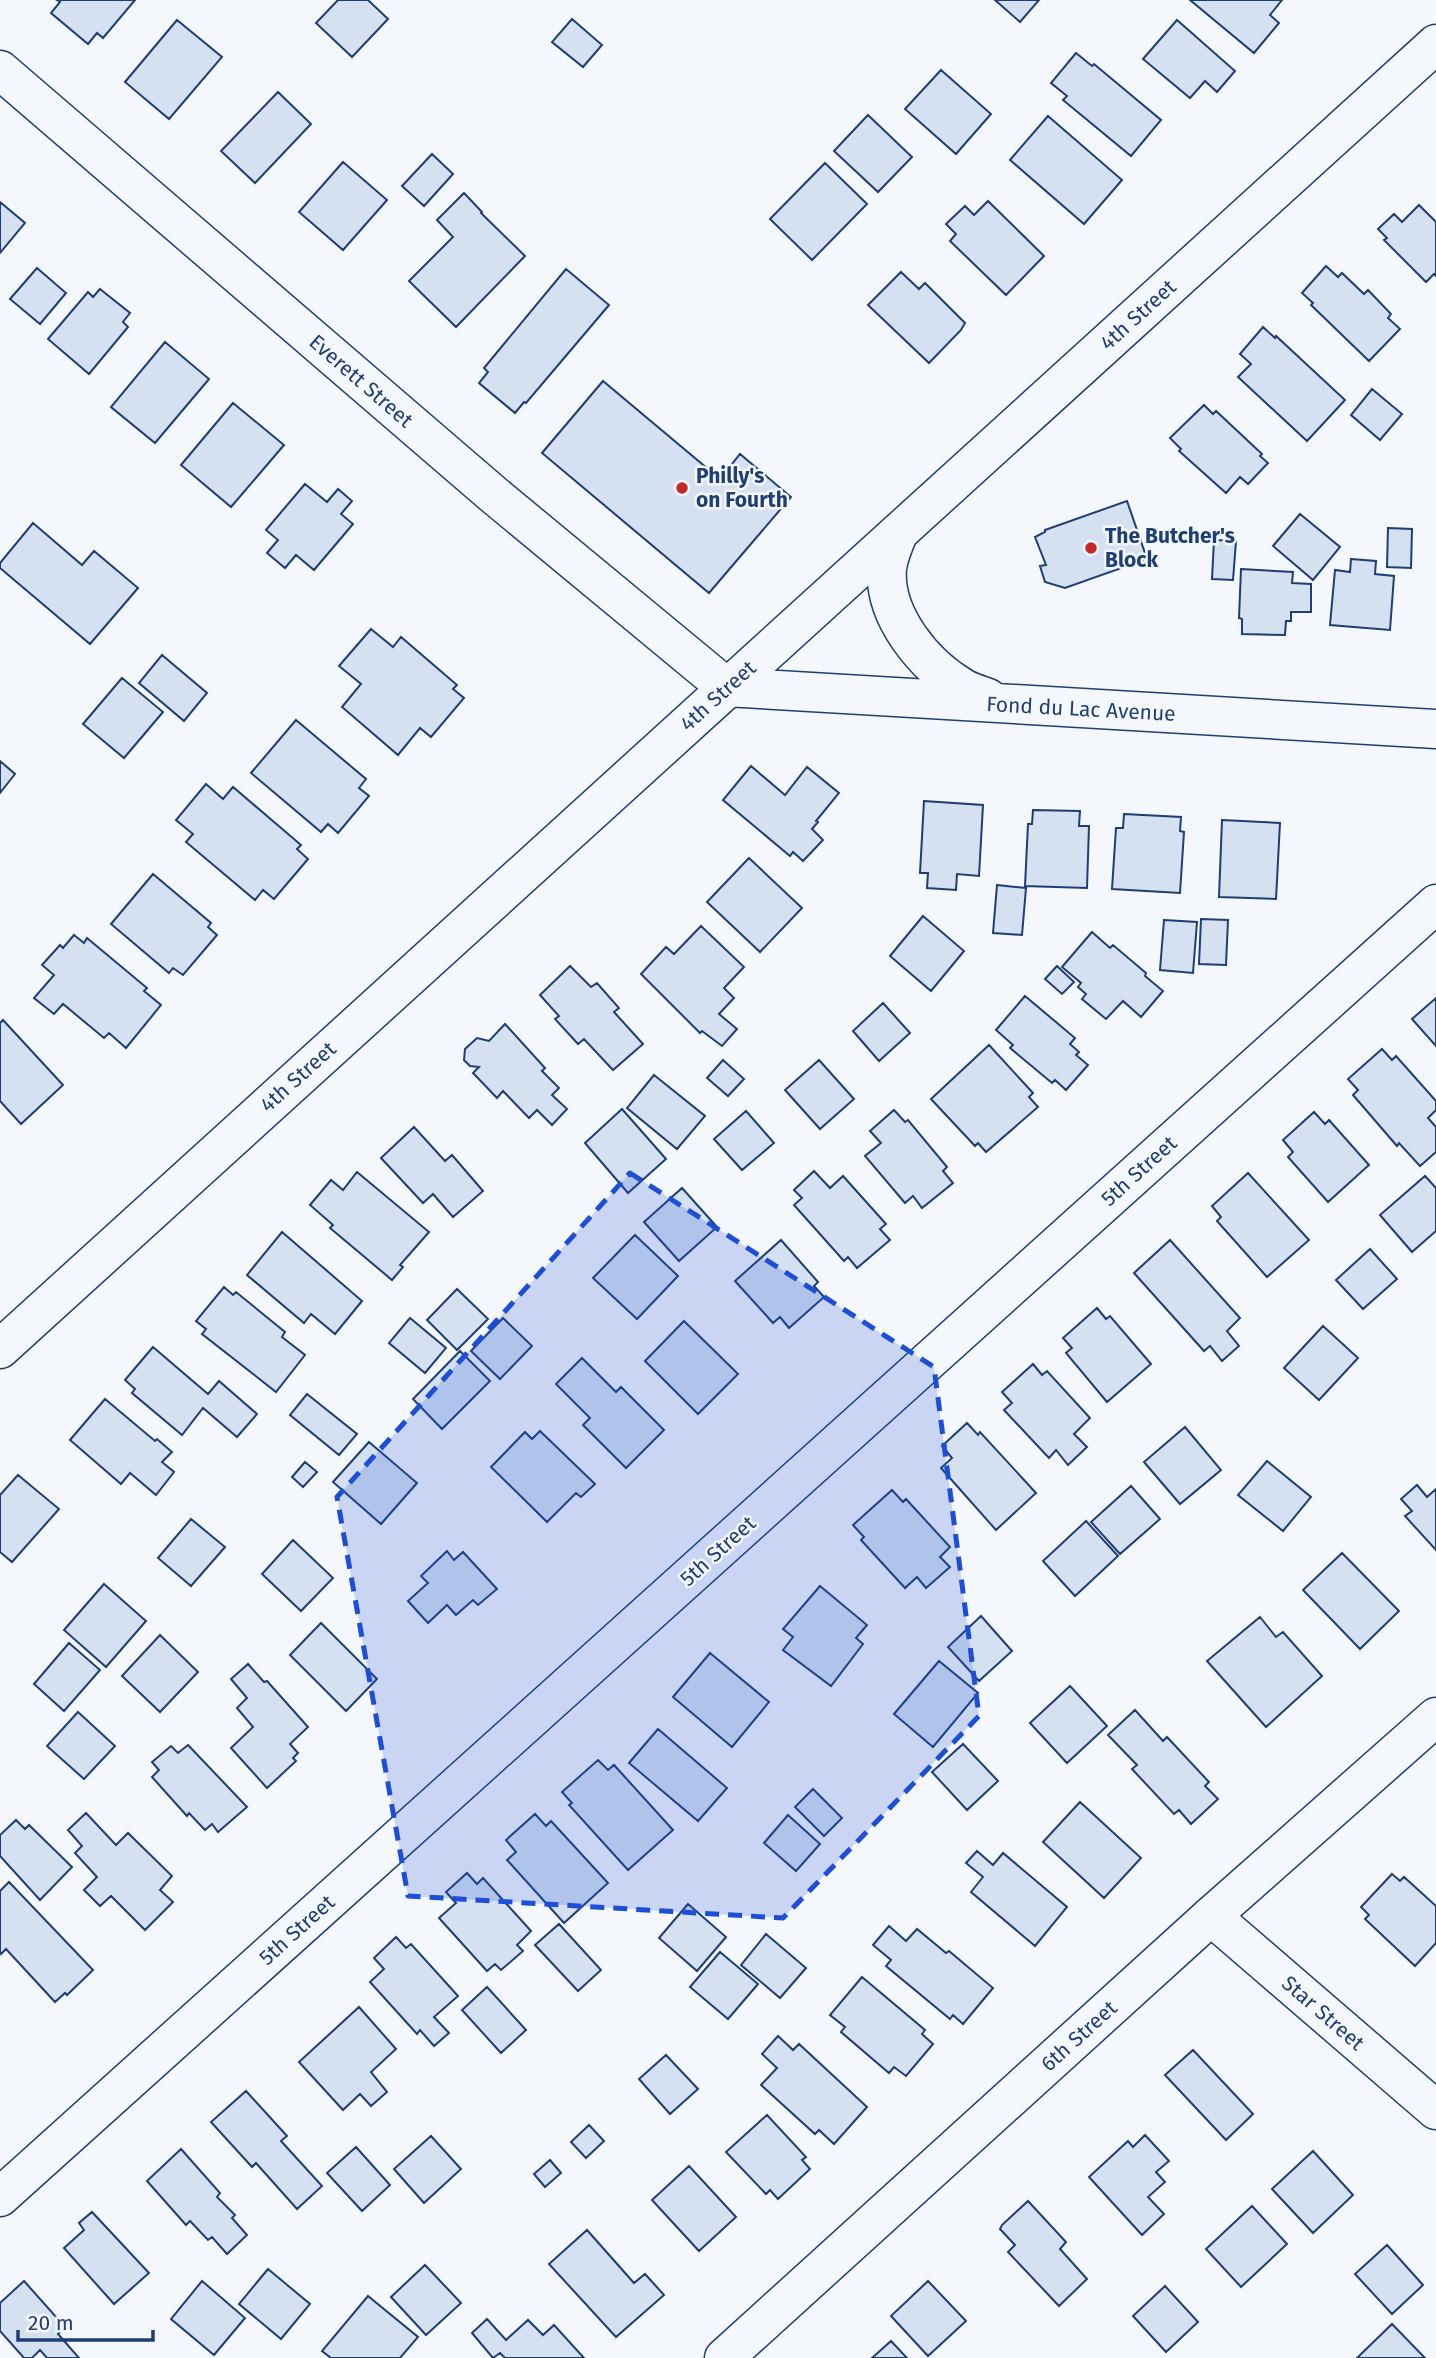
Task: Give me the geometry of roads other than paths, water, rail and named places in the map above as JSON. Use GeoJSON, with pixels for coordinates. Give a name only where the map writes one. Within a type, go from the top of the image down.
{"type":"FeatureCollection","features":[{"type":"Feature","properties":{"kind":"street","name":"4th Street"},"geometry":{"type":"LineString","coordinates":[[0,1349],[1436,44]]}},
{"type":"Feature","properties":{"kind":"street","name":"Everett Street"},"geometry":{"type":"LineString","coordinates":[[0,70],[494,495],[726,687]]}},
{"type":"Feature","properties":{"kind":"street"},"geometry":{"type":"LineString","coordinates":[[899,531],[887,569],[889,591],[898,617],[909,637],[943,674],[964,689],[1007,704]]}},
{"type":"Feature","properties":{"kind":"street","name":"Fond du Lac Avenue"},"geometry":{"type":"LineString","coordinates":[[726,687],[1436,729]]}},
{"type":"Feature","properties":{"kind":"street","name":"5th Street"},"geometry":{"type":"LineString","coordinates":[[0,2197],[1436,904]]}},
{"type":"Feature","properties":{"kind":"street","name":"6th Street"},"geometry":{"type":"LineString","coordinates":[[724,2358],[1211,1916],[1436,1717]]}},
{"type":"Feature","properties":{"kind":"street","name":"Star Street"},"geometry":{"type":"LineString","coordinates":[[1211,1916],[1436,2110]]}},
{"type":"Feature","properties":{"kind":"place","name":"Philly's on Fourth"},"geometry":{"type":"Point","coordinates":[682,488]}},
{"type":"Feature","properties":{"kind":"place","name":"The Butcher's Block"},"geometry":{"type":"Point","coordinates":[1091,548]}}]}
